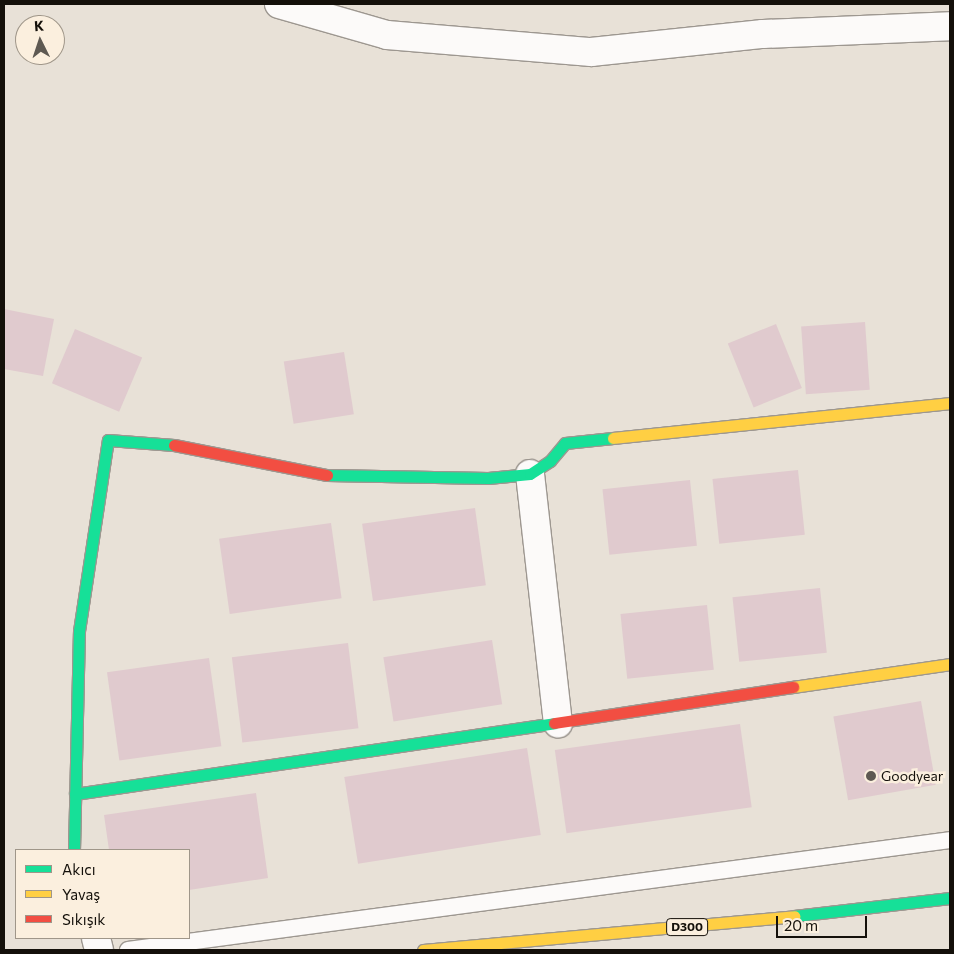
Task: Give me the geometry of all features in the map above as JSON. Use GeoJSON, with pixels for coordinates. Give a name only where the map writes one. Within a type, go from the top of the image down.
{"type":"FeatureCollection","features":[{"type":"Feature","properties":{"kind":"main road"},"geometry":{"type":"LineString","coordinates":[[74,849],[80,631],[108,440],[150,440],[328,475],[488,478],[530,474],[550,461],[565,444],[950,403]]}},
{"type":"Feature","properties":{"kind":"main road"},"geometry":{"type":"LineString","coordinates":[[75,794],[950,664]]}},
{"type":"Feature","properties":{"kind":"main road","name":"D300"},"geometry":{"type":"LineString","coordinates":[[423,950],[743,922],[950,898]]}},
{"type":"Feature","properties":{"kind":"street"},"geometry":{"type":"LineString","coordinates":[[279,4],[387,35],[591,52],[763,34],[950,26]]}},
{"type":"Feature","properties":{"kind":"street"},"geometry":{"type":"LineString","coordinates":[[530,474],[558,723]]}},
{"type":"Feature","properties":{"kind":"lane"},"geometry":{"type":"LineString","coordinates":[[128,950],[950,840]]}},
{"type":"Feature","properties":{"kind":"building"},"geometry":{"type":"Polygon","coordinates":[[[4,309],[54,319],[43,376],[4,369],[4,309]]]}},
{"type":"Feature","properties":{"kind":"building"},"geometry":{"type":"Polygon","coordinates":[[[865,322],[870,390],[806,394],[801,326],[865,322]]]}},
{"type":"Feature","properties":{"kind":"building"},"geometry":{"type":"Polygon","coordinates":[[[776,324],[802,388],[754,407],[728,343],[776,324]]]}},
{"type":"Feature","properties":{"kind":"building"},"geometry":{"type":"Polygon","coordinates":[[[75,329],[142,358],[119,412],[52,383],[75,329]]]}},
{"type":"Feature","properties":{"kind":"building"},"geometry":{"type":"Polygon","coordinates":[[[344,352],[354,414],[294,424],[284,362],[344,352]]]}},
{"type":"Feature","properties":{"kind":"building"},"geometry":{"type":"Polygon","coordinates":[[[798,470],[805,535],[719,544],[712,479],[798,470]]]}},
{"type":"Feature","properties":{"kind":"building"},"geometry":{"type":"Polygon","coordinates":[[[690,480],[697,546],[609,555],[602,489],[690,480]]]}},
{"type":"Feature","properties":{"kind":"building"},"geometry":{"type":"Polygon","coordinates":[[[475,508],[486,585],[373,601],[362,524],[475,508]]]}},
{"type":"Feature","properties":{"kind":"building"},"geometry":{"type":"Polygon","coordinates":[[[331,523],[342,598],[230,614],[219,539],[331,523]]]}},
{"type":"Feature","properties":{"kind":"building"},"geometry":{"type":"Polygon","coordinates":[[[820,588],[827,653],[739,662],[732,597],[820,588]]]}},
{"type":"Feature","properties":{"kind":"building"},"geometry":{"type":"Polygon","coordinates":[[[707,605],[714,670],[627,679],[620,614],[707,605]]]}},
{"type":"Feature","properties":{"kind":"building"},"geometry":{"type":"Polygon","coordinates":[[[492,640],[502,704],[394,721],[383,657],[492,640]]]}},
{"type":"Feature","properties":{"kind":"building"},"geometry":{"type":"Polygon","coordinates":[[[348,643],[358,728],[242,743],[232,657],[348,643]]]}},
{"type":"Feature","properties":{"kind":"building"},"geometry":{"type":"Polygon","coordinates":[[[209,658],[221,746],[119,760],[107,672],[209,658]]]}},
{"type":"Feature","properties":{"kind":"building"},"geometry":{"type":"Polygon","coordinates":[[[921,701],[936,785],[848,800],[833,716],[921,701]]]}},
{"type":"Feature","properties":{"kind":"building"},"geometry":{"type":"Polygon","coordinates":[[[740,724],[752,807],[567,833],[555,750],[740,724]]]}},
{"type":"Feature","properties":{"kind":"building"},"geometry":{"type":"Polygon","coordinates":[[[527,748],[541,835],[358,864],[344,777],[527,748]]]}},
{"type":"Feature","properties":{"kind":"building"},"geometry":{"type":"Polygon","coordinates":[[[256,793],[268,878],[190,890],[190,849],[109,849],[104,815],[256,793]]]}},
{"type":"Feature","properties":{"kind":"traffic: fast"},"geometry":{"type":"LineString","coordinates":[[327,475],[488,478],[530,474],[550,461],[565,443],[613,438]]}},
{"type":"Feature","properties":{"kind":"traffic: fast"},"geometry":{"type":"LineString","coordinates":[[74,849],[79,631],[108,440],[174,445]]}},
{"type":"Feature","properties":{"kind":"traffic: fast"},"geometry":{"type":"LineString","coordinates":[[75,794],[554,723]]}},
{"type":"Feature","properties":{"kind":"traffic: fast"},"geometry":{"type":"LineString","coordinates":[[794,916],[950,898]]}},
{"type":"Feature","properties":{"kind":"traffic: slow"},"geometry":{"type":"LineString","coordinates":[[613,438],[950,403]]}},
{"type":"Feature","properties":{"kind":"traffic: slow"},"geometry":{"type":"LineString","coordinates":[[793,687],[950,664]]}},
{"type":"Feature","properties":{"kind":"traffic: slow"},"geometry":{"type":"LineString","coordinates":[[423,950],[794,916]]}},
{"type":"Feature","properties":{"kind":"traffic: jam"},"geometry":{"type":"LineString","coordinates":[[174,445],[327,475]]}},
{"type":"Feature","properties":{"kind":"traffic: jam"},"geometry":{"type":"LineString","coordinates":[[554,723],[793,687]]}},
{"type":"Feature","properties":{"kind":"place","name":"Goodyear"},"geometry":{"type":"Point","coordinates":[871,776]}}]}
